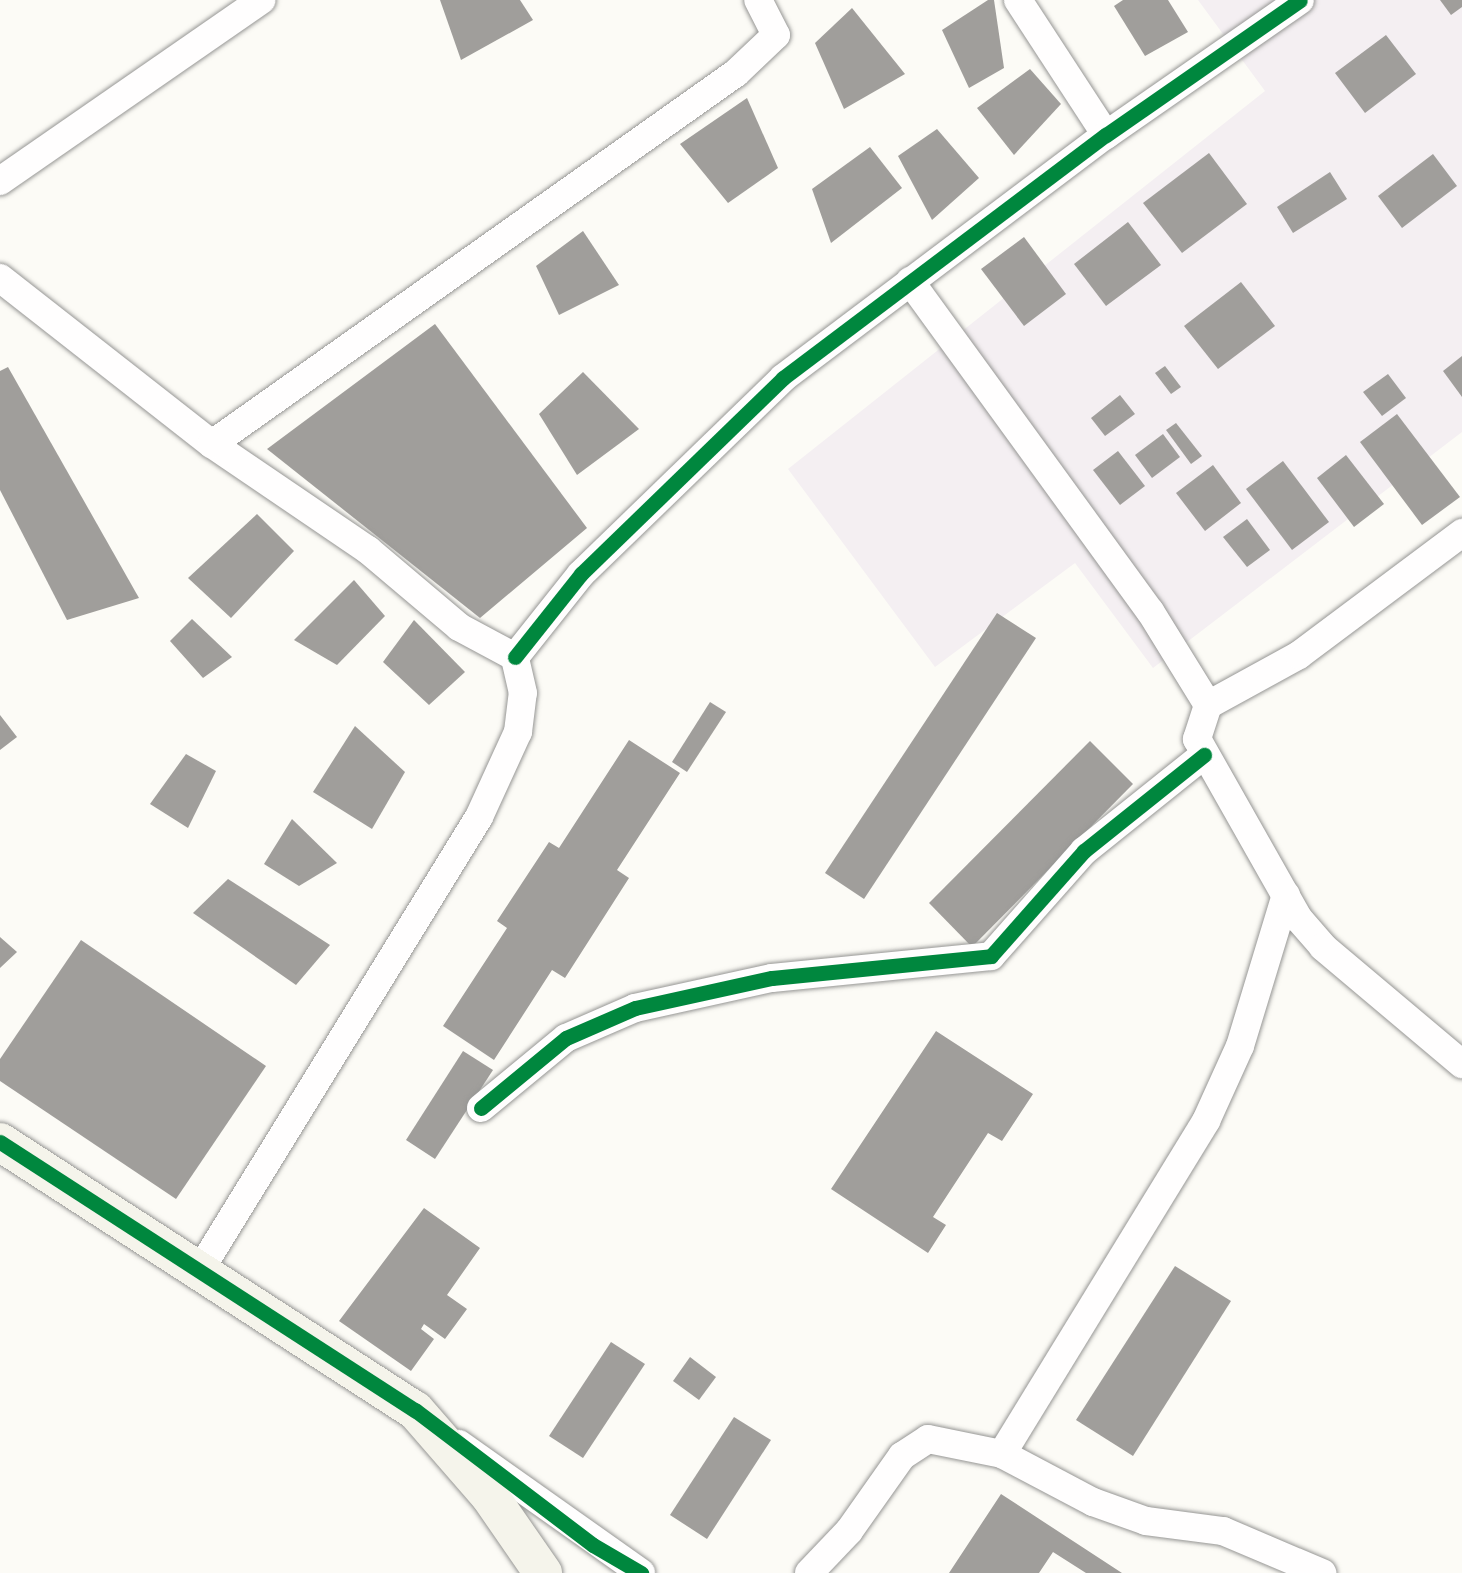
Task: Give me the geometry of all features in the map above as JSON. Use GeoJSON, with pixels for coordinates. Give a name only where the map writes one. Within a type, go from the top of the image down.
{"type":"FeatureCollection","features":[{"type":"Feature","properties":{"kind":"street"},"geometry":{"type":"LineString","coordinates":[[0,182],[261,0]]}},
{"type":"Feature","properties":{"kind":"street"},"geometry":{"type":"LineString","coordinates":[[212,444],[736,73],[776,35],[758,0]]}},
{"type":"Feature","properties":{"kind":"street"},"geometry":{"type":"LineString","coordinates":[[1018,0],[1106,135]]}},
{"type":"Feature","properties":{"kind":"street"},"geometry":{"type":"LineString","coordinates":[[515,657],[581,574],[675,478],[783,378],[1106,135],[1300,0]]}},
{"type":"Feature","properties":{"kind":"street"},"geometry":{"type":"LineString","coordinates":[[0,278],[212,444],[368,550],[459,627],[515,657],[523,693],[518,732],[480,817],[197,1275]]}},
{"type":"Feature","properties":{"kind":"street"},"geometry":{"type":"LineString","coordinates":[[910,281],[1150,611],[1208,705]]}},
{"type":"Feature","properties":{"kind":"street"},"geometry":{"type":"LineString","coordinates":[[1462,533],[1299,655],[1208,705],[1197,725],[1204,755],[1286,895],[1323,948],[1462,1064]]}},
{"type":"Feature","properties":{"kind":"street"},"geometry":{"type":"LineString","coordinates":[[481,1108],[566,1038],[635,1008],[772,978],[991,956],[1084,850],[1204,755]]}},
{"type":"Feature","properties":{"kind":"street"},"geometry":{"type":"LineString","coordinates":[[1002,1454],[1206,1121],[1240,1046],[1286,895]]}},
{"type":"Feature","properties":{"kind":"street"},"geometry":{"type":"LineString","coordinates":[[0,1142],[197,1275],[415,1410],[593,1545],[642,1573]]}},
{"type":"Feature","properties":{"kind":"street"},"geometry":{"type":"LineString","coordinates":[[415,1410],[488,1495],[543,1573]]}},
{"type":"Feature","properties":{"kind":"street"},"geometry":{"type":"LineString","coordinates":[[809,1573],[849,1532],[902,1456],[928,1439],[1002,1454],[1128,1515],[1222,1530],[1322,1573]]}},
{"type":"Feature","properties":{"kind":"shaded area"},"geometry":{"type":"Polygon","coordinates":[[[1198,0],[1462,0],[1462,432],[1153,668],[1075,563],[935,667],[788,469],[1265,91],[1198,0]]]}},
{"type":"Feature","properties":{"kind":"building"},"geometry":{"type":"Polygon","coordinates":[[[440,0],[520,0],[533,20],[461,60],[440,0]]]}},
{"type":"Feature","properties":{"kind":"building"},"geometry":{"type":"Polygon","coordinates":[[[994,0],[1004,68],[969,88],[942,30],[994,0]]]}},
{"type":"Feature","properties":{"kind":"building"},"geometry":{"type":"Polygon","coordinates":[[[1123,0],[1168,0],[1188,32],[1145,56],[1114,6],[1123,0]]]}},
{"type":"Feature","properties":{"kind":"building"},"geometry":{"type":"Polygon","coordinates":[[[1440,0],[1462,0],[1462,7],[1451,15],[1440,0]]]}},
{"type":"Feature","properties":{"kind":"building"},"geometry":{"type":"Polygon","coordinates":[[[852,8],[905,74],[844,109],[815,43],[852,8]]]}},
{"type":"Feature","properties":{"kind":"building"},"geometry":{"type":"Polygon","coordinates":[[[1386,35],[1416,74],[1365,113],[1335,73],[1386,35]]]}},
{"type":"Feature","properties":{"kind":"building"},"geometry":{"type":"Polygon","coordinates":[[[1030,69],[1061,104],[1014,155],[977,108],[1030,69]]]}},
{"type":"Feature","properties":{"kind":"building"},"geometry":{"type":"Polygon","coordinates":[[[747,98],[778,168],[728,203],[680,144],[747,98]]]}},
{"type":"Feature","properties":{"kind":"building"},"geometry":{"type":"Polygon","coordinates":[[[937,129],[979,178],[932,220],[898,156],[937,129]]]}},
{"type":"Feature","properties":{"kind":"building"},"geometry":{"type":"Polygon","coordinates":[[[870,147],[902,188],[831,243],[812,189],[870,147]]]}},
{"type":"Feature","properties":{"kind":"building"},"geometry":{"type":"Polygon","coordinates":[[[1209,153],[1247,204],[1182,253],[1143,203],[1209,153]]]}},
{"type":"Feature","properties":{"kind":"building"},"geometry":{"type":"Polygon","coordinates":[[[1433,154],[1457,186],[1402,228],[1378,196],[1433,154]]]}},
{"type":"Feature","properties":{"kind":"building"},"geometry":{"type":"Polygon","coordinates":[[[1330,172],[1347,199],[1293,233],[1277,207],[1330,172]]]}},
{"type":"Feature","properties":{"kind":"building"},"geometry":{"type":"Polygon","coordinates":[[[1128,222],[1161,265],[1106,306],[1074,264],[1128,222]]]}},
{"type":"Feature","properties":{"kind":"building"},"geometry":{"type":"Polygon","coordinates":[[[583,231],[619,285],[559,315],[536,266],[583,231]]]}},
{"type":"Feature","properties":{"kind":"building"},"geometry":{"type":"Polygon","coordinates":[[[1024,237],[1066,294],[1024,326],[981,269],[1024,237]]]}},
{"type":"Feature","properties":{"kind":"building"},"geometry":{"type":"Polygon","coordinates":[[[1241,282],[1275,326],[1218,369],[1184,326],[1241,282]]]}},
{"type":"Feature","properties":{"kind":"building"},"geometry":{"type":"Polygon","coordinates":[[[435,324],[587,528],[480,618],[267,449],[435,324]]]}},
{"type":"Feature","properties":{"kind":"building"},"geometry":{"type":"Polygon","coordinates":[[[1462,356],[1462,397],[1443,371],[1462,356]]]}},
{"type":"Feature","properties":{"kind":"building"},"geometry":{"type":"Polygon","coordinates":[[[1165,366],[1181,387],[1171,394],[1155,373],[1165,366]]]}},
{"type":"Feature","properties":{"kind":"building"},"geometry":{"type":"Polygon","coordinates":[[[8,367],[139,598],[67,620],[0,490],[0,371],[8,367]]]}},
{"type":"Feature","properties":{"kind":"building"},"geometry":{"type":"Polygon","coordinates":[[[583,372],[639,429],[577,475],[539,414],[583,372]]]}},
{"type":"Feature","properties":{"kind":"building"},"geometry":{"type":"Polygon","coordinates":[[[1388,374],[1406,398],[1382,416],[1363,392],[1388,374]]]}},
{"type":"Feature","properties":{"kind":"building"},"geometry":{"type":"Polygon","coordinates":[[[1120,395],[1135,414],[1105,436],[1091,418],[1120,395]]]}},
{"type":"Feature","properties":{"kind":"building"},"geometry":{"type":"Polygon","coordinates":[[[1397,414],[1460,497],[1422,525],[1360,442],[1397,414]]]}},
{"type":"Feature","properties":{"kind":"building"},"geometry":{"type":"Polygon","coordinates":[[[1176,423],[1202,456],[1191,464],[1166,430],[1176,423]]]}},
{"type":"Feature","properties":{"kind":"building"},"geometry":{"type":"Polygon","coordinates":[[[1163,434],[1180,457],[1152,478],[1135,455],[1163,434]]]}},
{"type":"Feature","properties":{"kind":"building"},"geometry":{"type":"Polygon","coordinates":[[[1118,451],[1145,486],[1120,505],[1093,470],[1118,451]]]}},
{"type":"Feature","properties":{"kind":"building"},"geometry":{"type":"Polygon","coordinates":[[[1346,455],[1384,504],[1354,527],[1317,478],[1346,455]]]}},
{"type":"Feature","properties":{"kind":"building"},"geometry":{"type":"Polygon","coordinates":[[[1283,461],[1329,522],[1292,550],[1246,489],[1283,461]]]}},
{"type":"Feature","properties":{"kind":"building"},"geometry":{"type":"Polygon","coordinates":[[[1213,465],[1241,503],[1205,531],[1176,493],[1213,465]]]}},
{"type":"Feature","properties":{"kind":"building"},"geometry":{"type":"Polygon","coordinates":[[[257,514],[294,551],[231,618],[188,578],[257,514]]]}},
{"type":"Feature","properties":{"kind":"building"},"geometry":{"type":"Polygon","coordinates":[[[1247,519],[1270,550],[1247,567],[1223,537],[1247,519]]]}},
{"type":"Feature","properties":{"kind":"building"},"geometry":{"type":"Polygon","coordinates":[[[354,580],[385,616],[337,665],[294,640],[354,580]]]}},
{"type":"Feature","properties":{"kind":"building"},"geometry":{"type":"Polygon","coordinates":[[[997,613],[1036,638],[864,899],[825,873],[997,613]]]}},
{"type":"Feature","properties":{"kind":"building"},"geometry":{"type":"Polygon","coordinates":[[[192,619],[232,657],[203,678],[170,641],[192,619]]]}},
{"type":"Feature","properties":{"kind":"building"},"geometry":{"type":"Polygon","coordinates":[[[414,620],[465,672],[429,705],[383,662],[414,620]]]}},
{"type":"Feature","properties":{"kind":"building"},"geometry":{"type":"Polygon","coordinates":[[[710,702],[726,712],[687,772],[672,762],[710,702]]]}},
{"type":"Feature","properties":{"kind":"building"},"geometry":{"type":"Polygon","coordinates":[[[0,715],[17,737],[0,750],[0,715]]]}},
{"type":"Feature","properties":{"kind":"building"},"geometry":{"type":"Polygon","coordinates":[[[355,726],[405,772],[372,829],[313,792],[355,726]]]}},
{"type":"Feature","properties":{"kind":"building"},"geometry":{"type":"Polygon","coordinates":[[[629,740],[680,773],[617,870],[629,878],[565,978],[552,970],[494,1060],[443,1026],[507,928],[497,921],[549,842],[559,848],[629,740]]]}},
{"type":"Feature","properties":{"kind":"building"},"geometry":{"type":"Polygon","coordinates":[[[1090,741],[1133,784],[972,947],[929,903],[1090,741]]]}},
{"type":"Feature","properties":{"kind":"building"},"geometry":{"type":"Polygon","coordinates":[[[186,754],[216,771],[188,828],[150,804],[186,754]]]}},
{"type":"Feature","properties":{"kind":"building"},"geometry":{"type":"Polygon","coordinates":[[[292,819],[337,863],[299,886],[264,864],[292,819]]]}},
{"type":"Feature","properties":{"kind":"building"},"geometry":{"type":"Polygon","coordinates":[[[228,879],[330,945],[296,985],[193,913],[228,879]]]}},
{"type":"Feature","properties":{"kind":"building"},"geometry":{"type":"Polygon","coordinates":[[[0,937],[17,952],[0,968],[0,937]]]}},
{"type":"Feature","properties":{"kind":"building"},"geometry":{"type":"Polygon","coordinates":[[[81,940],[266,1066],[176,1199],[0,1081],[0,1059],[81,940]]]}},
{"type":"Feature","properties":{"kind":"building"},"geometry":{"type":"Polygon","coordinates":[[[936,1031],[1033,1094],[1002,1141],[988,1133],[933,1217],[946,1225],[928,1253],[831,1189],[936,1031]]]}},
{"type":"Feature","properties":{"kind":"building"},"geometry":{"type":"Polygon","coordinates":[[[463,1051],[493,1070],[435,1159],[406,1140],[463,1051]]]}},
{"type":"Feature","properties":{"kind":"building"},"geometry":{"type":"Polygon","coordinates":[[[424,1208],[480,1248],[447,1295],[467,1309],[445,1339],[424,1324],[421,1329],[434,1339],[411,1371],[339,1321],[424,1208]]]}},
{"type":"Feature","properties":{"kind":"building"},"geometry":{"type":"Polygon","coordinates":[[[1175,1266],[1231,1301],[1133,1456],[1076,1420],[1175,1266]]]}},
{"type":"Feature","properties":{"kind":"building"},"geometry":{"type":"Polygon","coordinates":[[[611,1342],[645,1364],[583,1458],[549,1436],[611,1342]]]}},
{"type":"Feature","properties":{"kind":"building"},"geometry":{"type":"Polygon","coordinates":[[[690,1357],[716,1377],[699,1400],[673,1381],[690,1357]]]}},
{"type":"Feature","properties":{"kind":"building"},"geometry":{"type":"Polygon","coordinates":[[[734,1417],[771,1440],[707,1539],[670,1515],[734,1417]]]}},
{"type":"Feature","properties":{"kind":"building"},"geometry":{"type":"Polygon","coordinates":[[[1001,1494],[1122,1573],[1086,1573],[1053,1552],[1039,1573],[949,1573],[1001,1494]]]}},
{"type":"Feature","properties":{"kind":"cycle path"},"geometry":{"type":"LineString","coordinates":[[515,657],[581,574],[783,378],[1106,135],[1300,0]]}},
{"type":"Feature","properties":{"kind":"cycle path"},"geometry":{"type":"LineString","coordinates":[[481,1108],[566,1038],[635,1008],[772,978],[991,956],[1084,851],[1204,755]]}},
{"type":"Feature","properties":{"kind":"cycle path"},"geometry":{"type":"LineString","coordinates":[[0,1142],[415,1410],[593,1545],[641,1573]]}}]}
